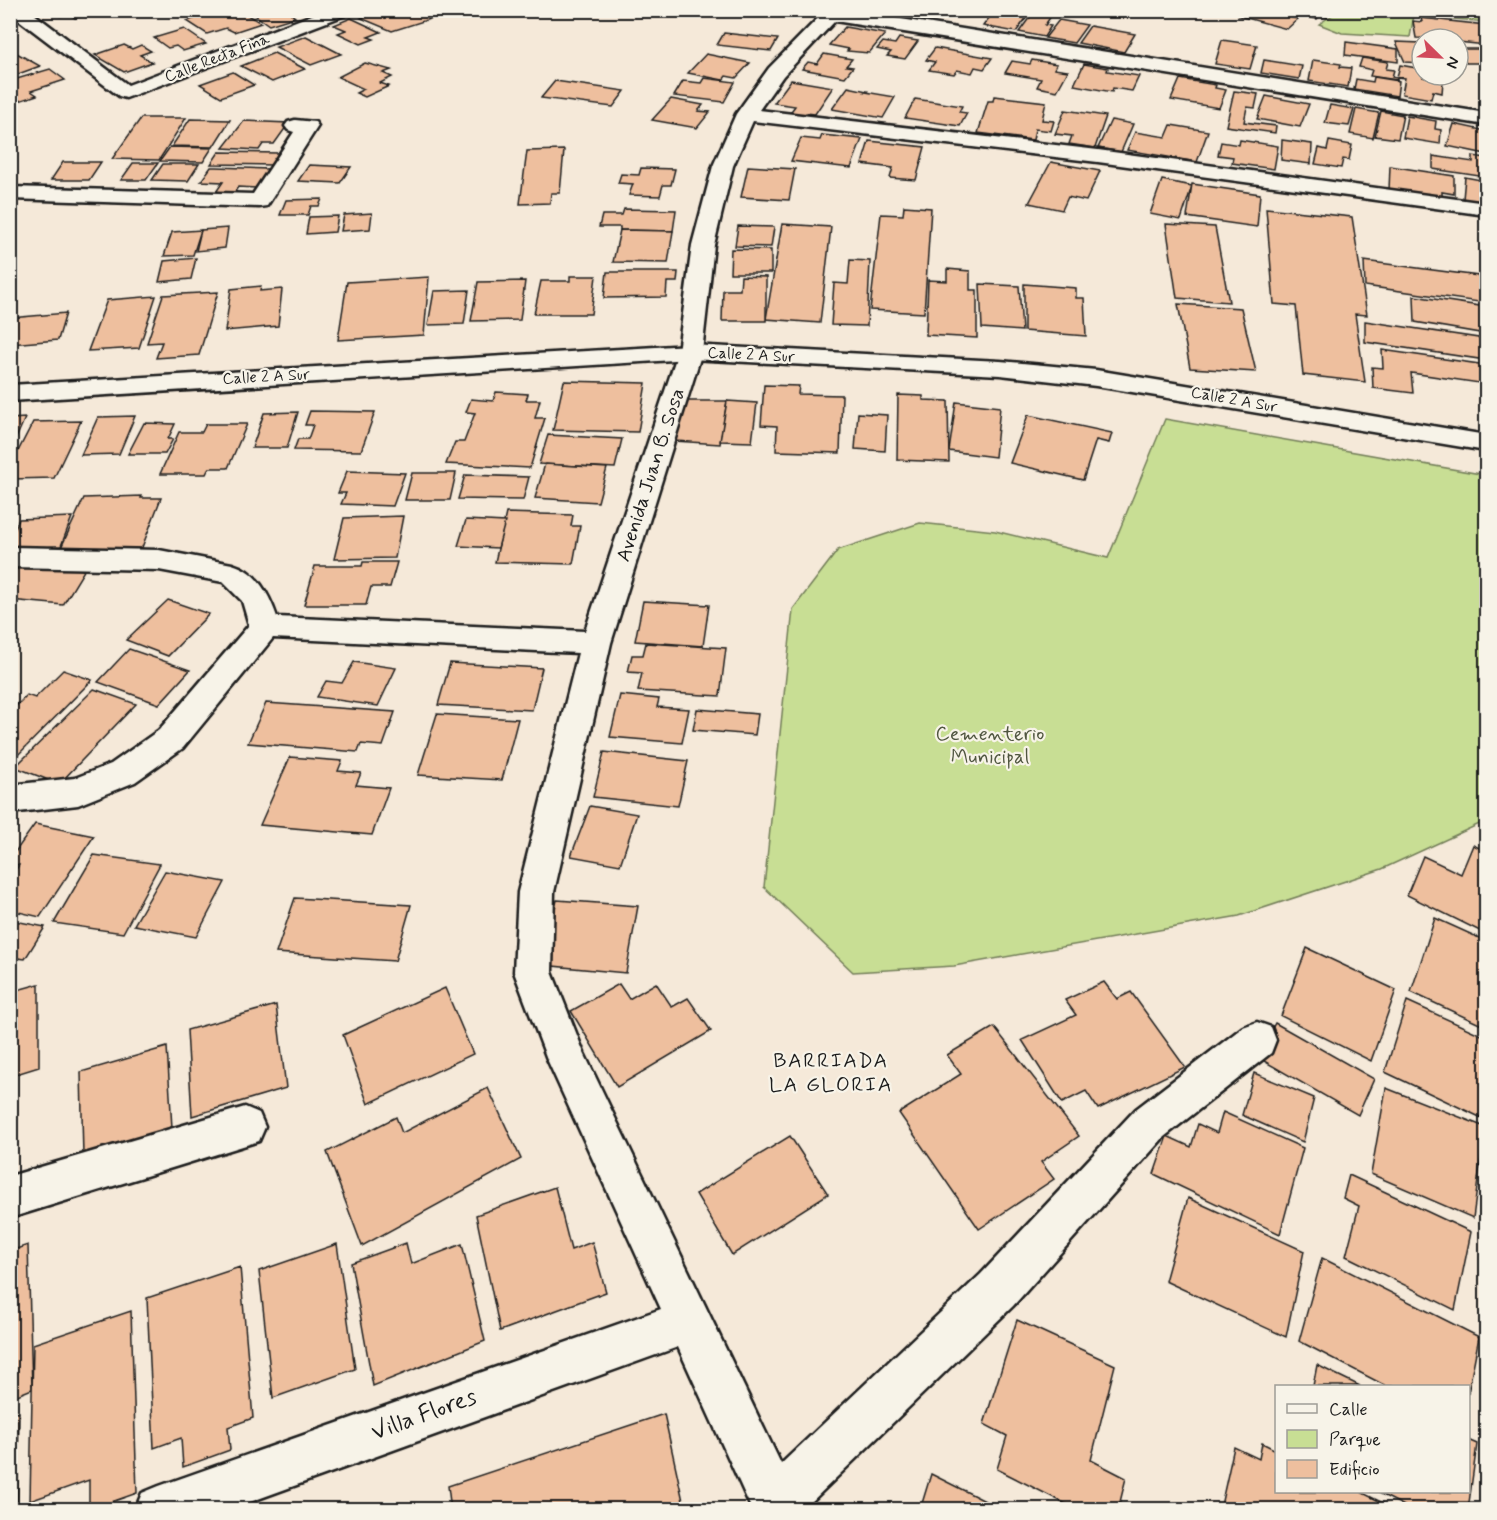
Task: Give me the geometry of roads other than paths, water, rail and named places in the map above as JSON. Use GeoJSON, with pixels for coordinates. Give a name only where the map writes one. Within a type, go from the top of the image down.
{"type":"FeatureCollection","features":[{"type":"Feature","properties":{"kind":"street","name":"Calle Recta Fina"},"geometry":{"type":"LineString","coordinates":[[17,10],[126,92],[342,10]]}},
{"type":"Feature","properties":{"kind":"street","name":"Avenida Juan B. Sosa"},"geometry":{"type":"LineString","coordinates":[[689,1321],[567,1059],[533,972],[536,892],[596,643],[690,352],[703,245],[723,166],[746,114],[776,72],[834,13]]}},
{"type":"Feature","properties":{"kind":"street"},"geometry":{"type":"LineString","coordinates":[[834,13],[1486,119]]}},
{"type":"Feature","properties":{"kind":"street"},"geometry":{"type":"LineString","coordinates":[[746,114],[1086,155],[1486,209]]}},
{"type":"Feature","properties":{"kind":"street"},"geometry":{"type":"LineString","coordinates":[[10,193],[259,201],[308,126],[295,126]]}},
{"type":"Feature","properties":{"kind":"street","name":"Calle 2 A Sur"},"geometry":{"type":"LineString","coordinates":[[10,393],[690,352],[1000,368],[1096,378],[1486,443]]}},
{"type":"Feature","properties":{"kind":"street"},"geometry":{"type":"LineString","coordinates":[[10,557],[159,560],[232,574],[255,596],[265,627]]}},
{"type":"Feature","properties":{"kind":"street"},"geometry":{"type":"LineString","coordinates":[[265,627],[596,643]]}},
{"type":"Feature","properties":{"kind":"street"},"geometry":{"type":"LineString","coordinates":[[10,799],[78,791],[123,773],[171,739],[265,627]]}},
{"type":"Feature","properties":{"kind":"street"},"geometry":{"type":"LineString","coordinates":[[689,1321],[775,1507],[997,1290],[1150,1123],[1257,1040]]}},
{"type":"Feature","properties":{"kind":"street"},"geometry":{"type":"LineString","coordinates":[[10,1197],[245,1127]]}},
{"type":"Feature","properties":{"kind":"street","name":"Villa Flores"},"geometry":{"type":"LineString","coordinates":[[159,1509],[689,1321]]}},
{"type":"Feature","properties":{"kind":"district","name":"BARRIADA LA GLORIA"},"geometry":{"type":"Point","coordinates":[831,1073]}},
{"type":"Feature","properties":{"kind":"park label","name":"Cementerio Municipal"},"geometry":{"type":"Point","coordinates":[990,746]}}]}
